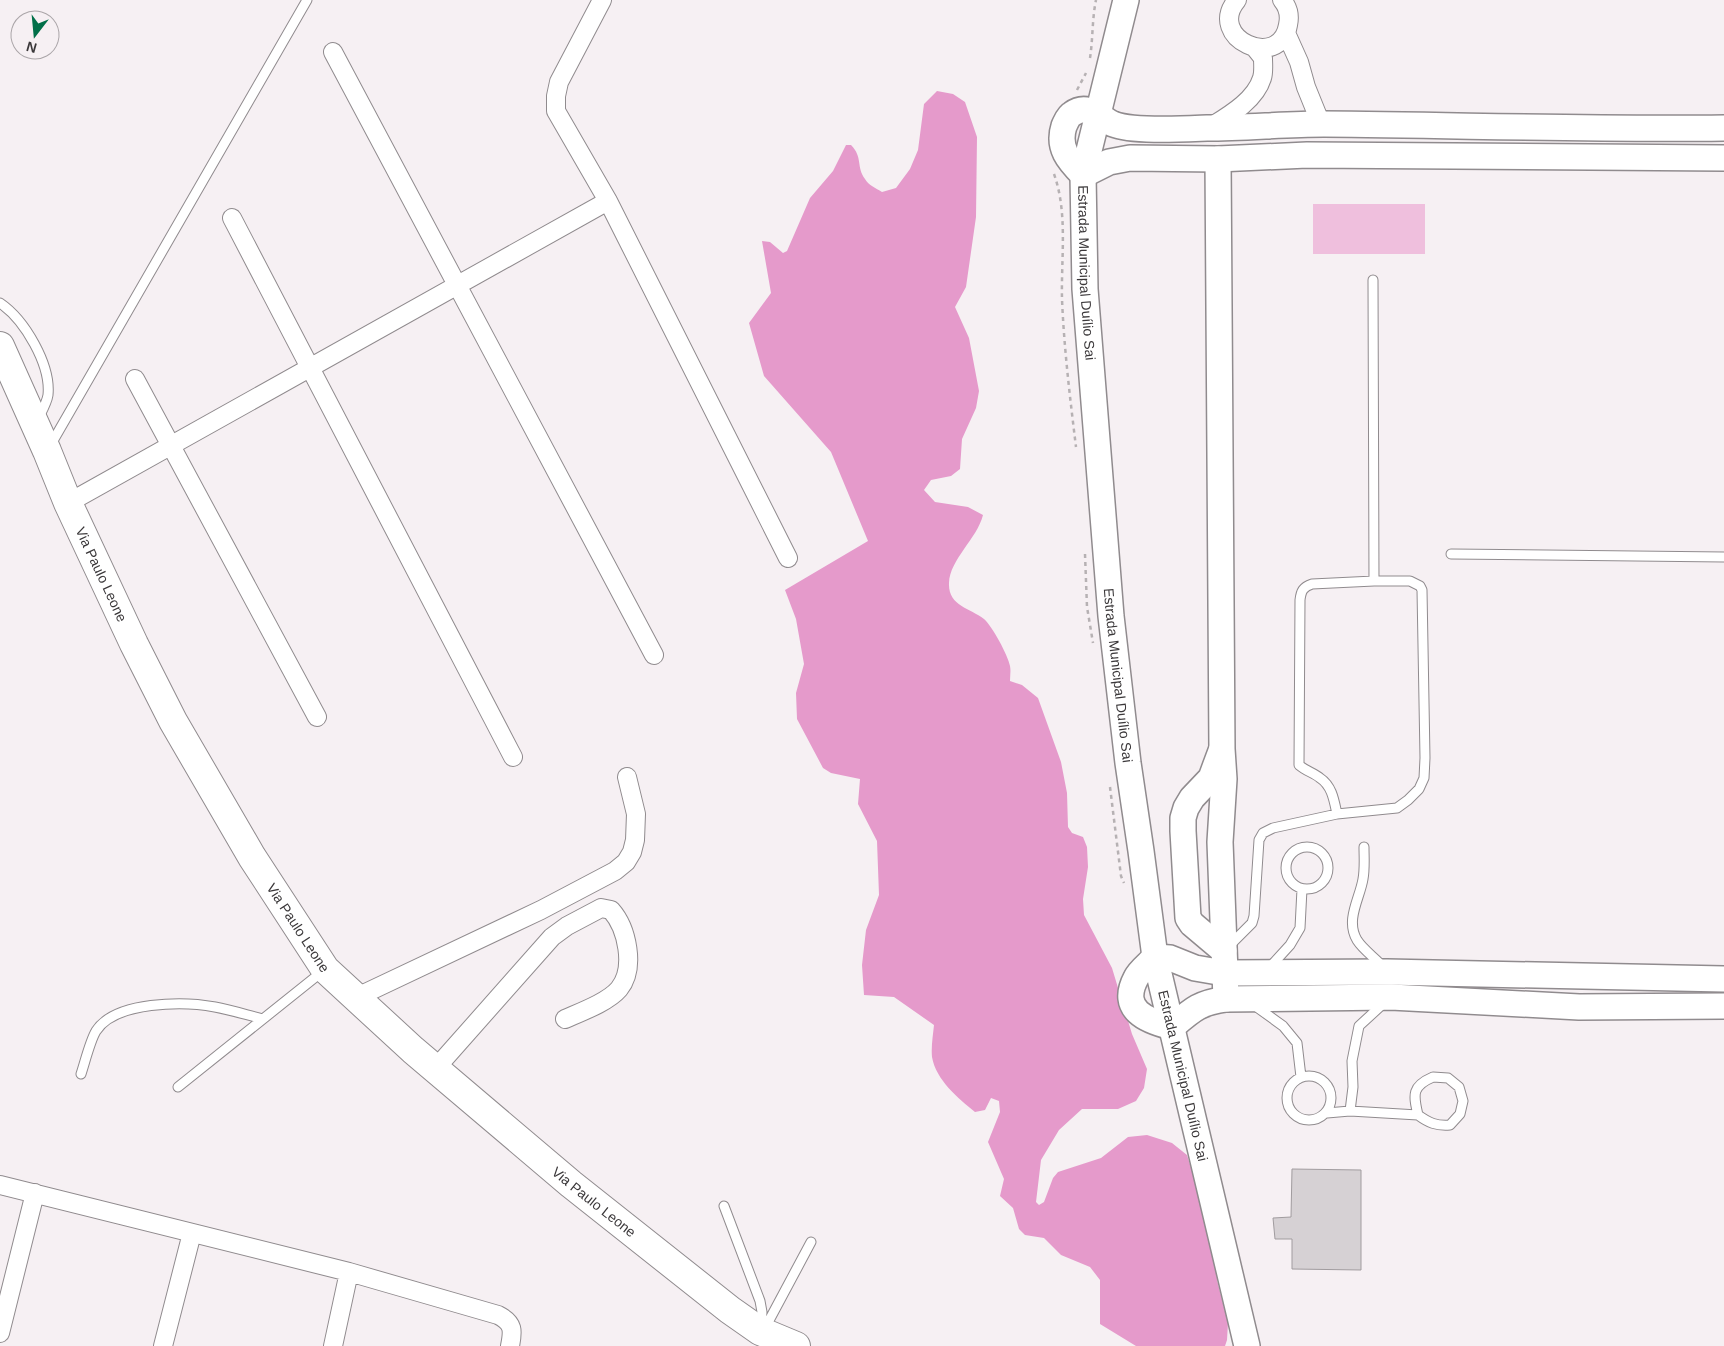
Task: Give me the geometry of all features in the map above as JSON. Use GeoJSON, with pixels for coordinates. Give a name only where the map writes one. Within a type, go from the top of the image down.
{"type":"FeatureCollection","features":[{"type":"Feature","properties":{"kind":"main road","name":"Via Paulo Leone"},"geometry":{"type":"LineString","coordinates":[[0,346],[68,502],[134,644],[174,721],[252,856],[325,970],[571,1184],[730,1310],[761,1332],[796,1346]]}},
{"type":"Feature","properties":{"kind":"street"},"geometry":{"type":"LineString","coordinates":[[602,0],[559,82],[556,111],[608,201],[788,558]]}},
{"type":"Feature","properties":{"kind":"street","name":"Estrada Municipal Duílio Sai"},"geometry":{"type":"LineString","coordinates":[[1126,0],[1083,175],[1085,289],[1111,616],[1128,763],[1142,850],[1155,957],[1248,1345]]}},
{"type":"Feature","properties":{"kind":"street"},"geometry":{"type":"LineString","coordinates":[[1237,0],[1231,13],[1231,25],[1235,36],[1244,44],[1255,48],[1267,48],[1278,42],[1286,33],[1289,17],[1286,4],[1282,0]]}},
{"type":"Feature","properties":{"kind":"street"},"geometry":{"type":"LineString","coordinates":[[1286,33],[1299,62],[1306,87],[1321,124],[1316,144],[1307,155]]}},
{"type":"Feature","properties":{"kind":"street"},"geometry":{"type":"LineString","coordinates":[[1208,128],[1238,109],[1250,97],[1263,78],[1263,58],[1255,48]]}},
{"type":"Feature","properties":{"kind":"street"},"geometry":{"type":"LineString","coordinates":[[333,52],[654,655]]}},
{"type":"Feature","properties":{"kind":"street"},"geometry":{"type":"LineString","coordinates":[[1098,114],[1113,124],[1131,128],[1208,128],[1321,124],[1724,128]]}},
{"type":"Feature","properties":{"kind":"street"},"geometry":{"type":"LineString","coordinates":[[1156,128],[1156,158]]}},
{"type":"Feature","properties":{"kind":"street"},"geometry":{"type":"LineString","coordinates":[[1677,158],[1686,145],[1684,129]]}},
{"type":"Feature","properties":{"kind":"street"},"geometry":{"type":"LineString","coordinates":[[1083,175],[1109,162],[1130,158],[1218,159],[1307,155],[1724,158]]}},
{"type":"Feature","properties":{"kind":"street"},"geometry":{"type":"LineString","coordinates":[[1218,159],[1222,749],[1224,780],[1220,842],[1224,962],[1236,1000]]}},
{"type":"Feature","properties":{"kind":"street"},"geometry":{"type":"LineString","coordinates":[[68,502],[608,201]]}},
{"type":"Feature","properties":{"kind":"street"},"geometry":{"type":"LineString","coordinates":[[232,218],[513,757]]}},
{"type":"Feature","properties":{"kind":"street"},"geometry":{"type":"LineString","coordinates":[[135,379],[317,717]]}},
{"type":"Feature","properties":{"kind":"street"},"geometry":{"type":"LineString","coordinates":[[1222,749],[1211,778],[1192,798],[1186,808],[1183,818],[1183,831],[1188,918],[1224,962]]}},
{"type":"Feature","properties":{"kind":"street"},"geometry":{"type":"LineString","coordinates":[[355,998],[533,914],[615,871],[626,862],[632,852],[635,840],[636,814],[627,777]]}},
{"type":"Feature","properties":{"kind":"street"},"geometry":{"type":"LineString","coordinates":[[1183,831],[1199,822],[1204,822],[1213,829],[1220,842]]}},
{"type":"Feature","properties":{"kind":"street"},"geometry":{"type":"LineString","coordinates":[[436,1068],[552,937],[567,926],[601,908],[611,910],[626,935],[628,959],[624,979],[619,989],[608,998],[565,1019]]}},
{"type":"Feature","properties":{"kind":"street"},"geometry":{"type":"LineString","coordinates":[[1202,933],[1223,912]]}},
{"type":"Feature","properties":{"kind":"street"},"geometry":{"type":"LineString","coordinates":[[1724,979],[1387,972],[1266,972],[1224,962],[1195,968],[1170,958],[1155,957],[1137,976],[1132,986],[1131,997],[1134,1008],[1142,1015],[1153,1022],[1172,1026],[1192,1009],[1207,1002],[1236,1000],[1391,997],[1578,1007],[1724,1006]]}},
{"type":"Feature","properties":{"kind":"street"},"geometry":{"type":"LineString","coordinates":[[1387,972],[1394,993],[1391,997]]}},
{"type":"Feature","properties":{"kind":"street"},"geometry":{"type":"LineString","coordinates":[[1674,1006],[1687,992],[1688,978]]}},
{"type":"Feature","properties":{"kind":"street"},"geometry":{"type":"LineString","coordinates":[[0,1184],[349,1272],[498,1315],[512,1328],[510,1346]]}},
{"type":"Feature","properties":{"kind":"street"},"geometry":{"type":"LineString","coordinates":[[0,1333],[35,1193]]}},
{"type":"Feature","properties":{"kind":"street"},"geometry":{"type":"LineString","coordinates":[[163,1346],[192,1233]]}},
{"type":"Feature","properties":{"kind":"street"},"geometry":{"type":"LineString","coordinates":[[333,1346],[349,1272]]}},
{"type":"Feature","properties":{"kind":"lane"},"geometry":{"type":"LineString","coordinates":[[47,451],[307,0]]}},
{"type":"Feature","properties":{"kind":"lane"},"geometry":{"type":"LineString","coordinates":[[1373,280],[1374,581]]}},
{"type":"Feature","properties":{"kind":"lane"},"geometry":{"type":"LineString","coordinates":[[0,303],[22,323],[41,359],[48,377],[48,396],[35,424]]}},
{"type":"Feature","properties":{"kind":"lane"},"geometry":{"type":"LineString","coordinates":[[1451,554],[1724,557]]}},
{"type":"Feature","properties":{"kind":"lane"},"geometry":{"type":"LineString","coordinates":[[1224,962],[1252,923],[1259,840],[1263,833],[1273,828],[1337,814],[1397,808],[1419,789],[1424,778],[1422,590],[1420,586],[1410,582],[1374,581],[1312,584],[1305,587],[1301,593],[1299,765],[1320,777],[1328,785],[1333,795],[1337,814]]}},
{"type":"Feature","properties":{"kind":"lane"},"geometry":{"type":"LineString","coordinates":[[1307,846],[1321,851],[1326,857],[1329,873],[1325,881],[1318,887],[1310,890],[1302,889],[1295,886],[1289,880],[1286,873],[1288,858],[1299,848],[1307,846]]}},
{"type":"Feature","properties":{"kind":"lane"},"geometry":{"type":"LineString","coordinates":[[1364,847],[1363,879],[1352,917],[1354,932],[1360,944],[1379,960],[1387,972]]}},
{"type":"Feature","properties":{"kind":"lane"},"geometry":{"type":"LineString","coordinates":[[1266,972],[1290,945],[1300,928],[1302,889]]}},
{"type":"Feature","properties":{"kind":"lane"},"geometry":{"type":"LineString","coordinates":[[178,1087],[325,970]]}},
{"type":"Feature","properties":{"kind":"lane"},"geometry":{"type":"LineString","coordinates":[[1350,1111],[1353,1086],[1352,1061],[1359,1026],[1391,997]]}},
{"type":"Feature","properties":{"kind":"lane"},"geometry":{"type":"LineString","coordinates":[[1236,1000],[1289,1031],[1297,1043],[1301,1076]]}},
{"type":"Feature","properties":{"kind":"lane"},"geometry":{"type":"LineString","coordinates":[[81,1074],[96,1030],[111,1017],[134,1007],[165,1004],[213,1006],[263,1019]]}},
{"type":"Feature","properties":{"kind":"lane"},"geometry":{"type":"LineString","coordinates":[[1327,1113],[1332,1098],[1330,1089],[1325,1082],[1318,1077],[1309,1075],[1301,1076],[1293,1082],[1288,1089],[1286,1098],[1288,1107],[1294,1115],[1302,1119],[1310,1120],[1319,1118],[1327,1113],[1350,1111],[1418,1115],[1427,1122],[1438,1126],[1450,1125],[1460,1114],[1462,1101],[1459,1087],[1448,1078],[1433,1077],[1421,1082],[1415,1092],[1418,1115]]}},
{"type":"Feature","properties":{"kind":"lane"},"geometry":{"type":"LineString","coordinates":[[724,1206],[760,1301],[761,1332]]}},
{"type":"Feature","properties":{"kind":"lane"},"geometry":{"type":"LineString","coordinates":[[761,1332],[811,1242]]}},
{"type":"Feature","properties":{"kind":"shaded area"},"geometry":{"type":"Polygon","coordinates":[[[937,91],[953,94],[965,102],[977,137],[976,217],[966,287],[955,307],[969,338],[979,391],[976,408],[962,439],[960,469],[951,476],[931,480],[924,490],[935,502],[968,507],[983,515],[980,524],[954,566],[949,583],[950,591],[956,602],[984,619],[991,628],[1009,661],[1010,681],[1022,685],[1038,698],[1061,762],[1067,793],[1068,827],[1072,833],[1083,837],[1087,847],[1088,867],[1083,899],[1084,915],[1112,968],[1132,1034],[1147,1069],[1144,1088],[1136,1101],[1118,1109],[1082,1109],[1059,1130],[1041,1160],[1036,1202],[1039,1205],[1044,1202],[1053,1178],[1058,1172],[1101,1158],[1128,1137],[1147,1135],[1172,1143],[1187,1155],[1216,1246],[1217,1280],[1228,1323],[1225,1346],[1136,1346],[1100,1324],[1100,1280],[1090,1267],[1061,1255],[1044,1238],[1025,1235],[1019,1229],[1013,1208],[1000,1196],[1004,1179],[988,1142],[1000,1112],[999,1101],[991,1098],[985,1110],[975,1112],[949,1088],[934,1065],[932,1045],[934,1025],[894,997],[864,995],[862,965],[866,930],[879,895],[877,841],[858,804],[860,779],[831,773],[823,768],[797,719],[796,693],[804,664],[796,619],[785,590],[868,541],[831,452],[764,376],[749,323],[771,293],[762,241],[770,242],[783,253],[787,251],[810,198],[833,171],[846,145],[851,145],[855,149],[862,175],[868,183],[882,192],[896,188],[910,169],[918,150],[924,104],[937,91]]]}},
{"type":"Feature","properties":{"kind":"shaded area"},"geometry":{"type":"Polygon","coordinates":[[[1313,204],[1425,204],[1425,254],[1313,254],[1313,204]]]}},
{"type":"Feature","properties":{"kind":"building"},"geometry":{"type":"Polygon","coordinates":[[[1292,1169],[1361,1170],[1361,1270],[1292,1269],[1292,1239],[1275,1239],[1273,1218],[1291,1217],[1292,1169]]]}}]}
